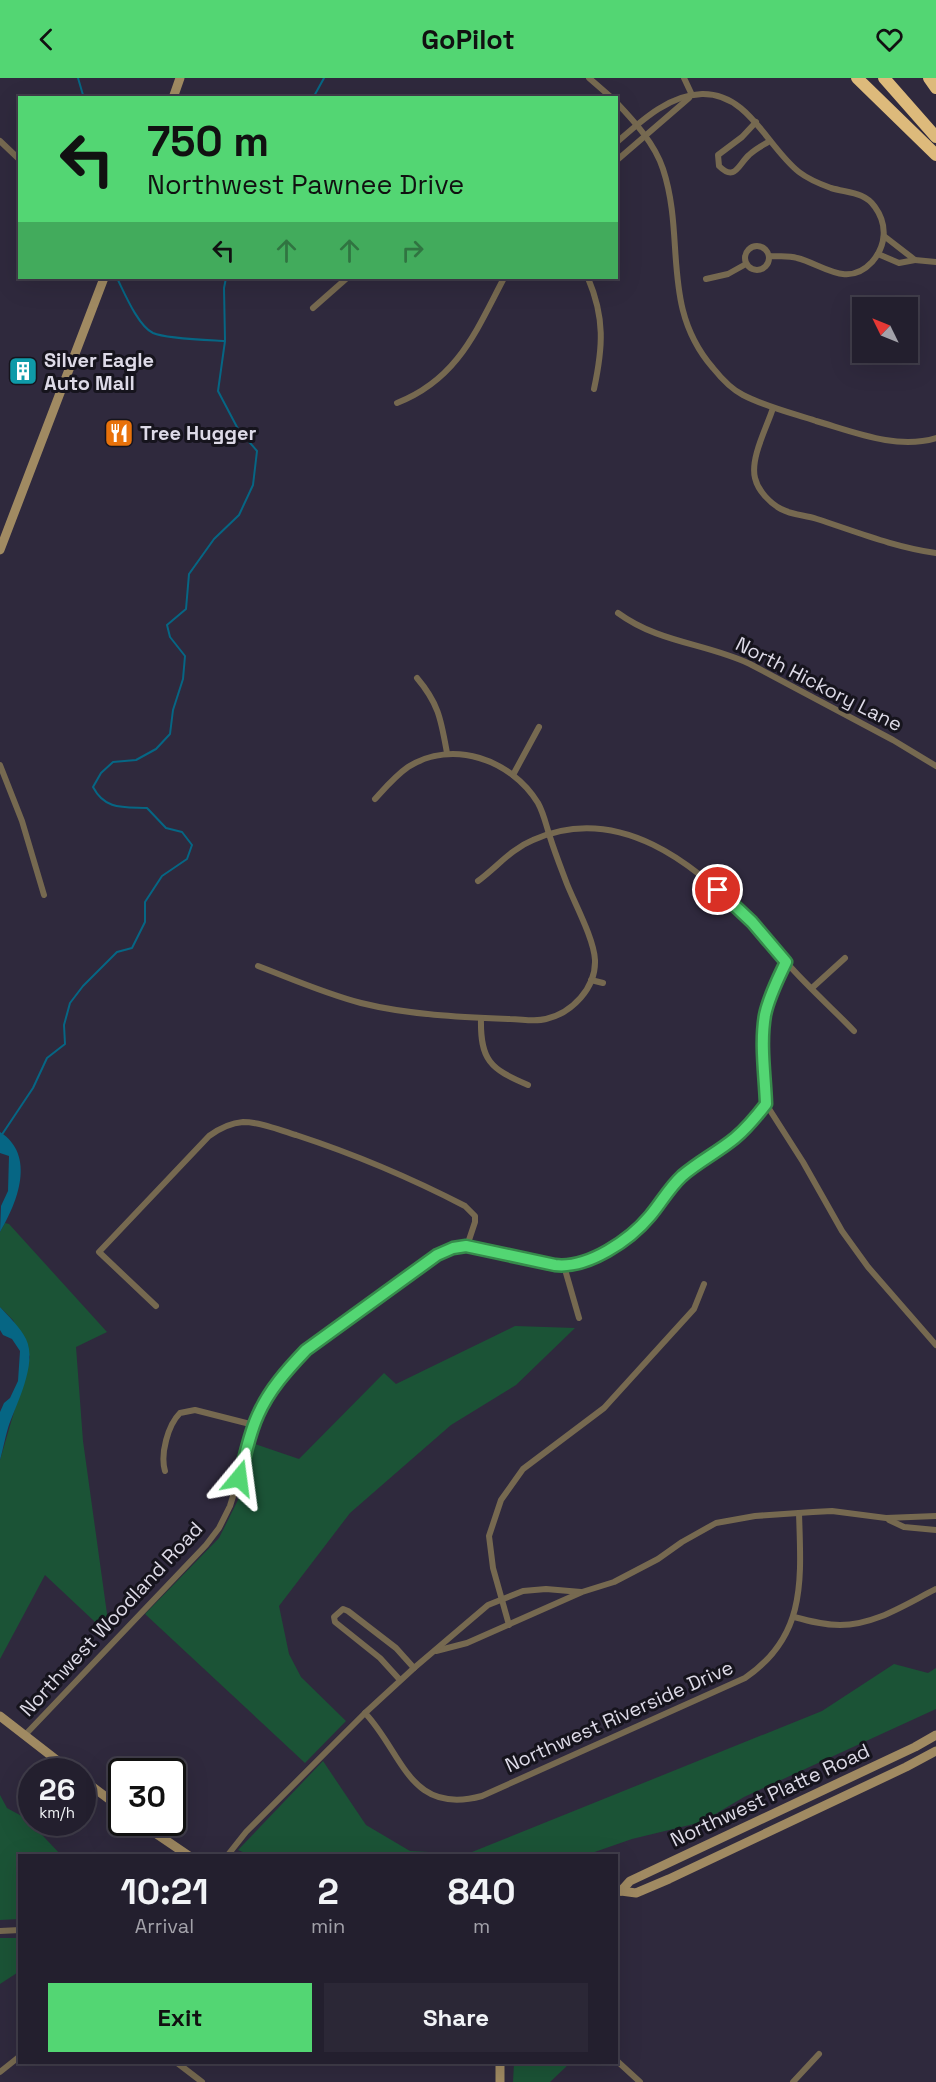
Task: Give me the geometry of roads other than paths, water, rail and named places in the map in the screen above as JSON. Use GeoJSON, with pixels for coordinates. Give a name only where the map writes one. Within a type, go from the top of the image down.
{"type":"FeatureCollection","features":[{"type":"Feature","properties":{"kind":"highway"},"geometry":{"type":"LineString","coordinates":[[857,78],[936,155]]}},
{"type":"Feature","properties":{"kind":"highway"},"geometry":{"type":"LineString","coordinates":[[884,78],[936,137]]}},
{"type":"Feature","properties":{"kind":"highway"},"geometry":{"type":"LineString","coordinates":[[929,78],[936,88]]}},
{"type":"Feature","properties":{"kind":"main road"},"geometry":{"type":"LineString","coordinates":[[173,96],[180,78]]}},
{"type":"Feature","properties":{"kind":"main road"},"geometry":{"type":"LineString","coordinates":[[0,550],[104,279]]}},
{"type":"Feature","properties":{"kind":"main road"},"geometry":{"type":"LineString","coordinates":[[0,1716],[54,1758]]}},
{"type":"Feature","properties":{"kind":"main road","name":"Northwest Platte Road"},"geometry":{"type":"LineString","coordinates":[[619,1892],[630,1881],[936,1735]]}},
{"type":"Feature","properties":{"kind":"main road","name":"Northwest Platte Road"},"geometry":{"type":"LineString","coordinates":[[619,1892],[636,1893],[669,1879],[876,1782],[936,1751]]}},
{"type":"Feature","properties":{"kind":"main road"},"geometry":{"type":"LineString","coordinates":[[160,1836],[186,1854]]}},
{"type":"Feature","properties":{"kind":"main road"},"geometry":{"type":"LineString","coordinates":[[500,2064],[500,2082]]}},
{"type":"Feature","properties":{"kind":"street"},"geometry":{"type":"LineString","coordinates":[[589,78],[610,96]]}},
{"type":"Feature","properties":{"kind":"street"},"geometry":{"type":"LineString","coordinates":[[684,78],[692,95]]}},
{"type":"Feature","properties":{"kind":"street"},"geometry":{"type":"LineString","coordinates":[[618,141],[660,108],[692,95],[702,94],[720,98],[740,109],[756,122],[789,163],[811,180],[861,195],[879,213],[884,236],[878,254],[863,268],[833,274],[798,258],[769,256]]}},
{"type":"Feature","properties":{"kind":"street"},"geometry":{"type":"LineString","coordinates":[[618,159],[692,95]]}},
{"type":"Feature","properties":{"kind":"street"},"geometry":{"type":"LineString","coordinates":[[618,104],[658,156],[669,190],[678,293],[688,331],[703,356],[727,384],[743,395],[773,408],[870,438],[921,443],[936,438]]}},
{"type":"Feature","properties":{"kind":"street"},"geometry":{"type":"LineString","coordinates":[[756,122],[742,137],[718,155],[719,166],[727,172],[737,170],[751,153],[770,141]]}},
{"type":"Feature","properties":{"kind":"street"},"geometry":{"type":"LineString","coordinates":[[0,142],[18,158]]}},
{"type":"Feature","properties":{"kind":"street"},"geometry":{"type":"LineString","coordinates":[[884,236],[915,260]]}},
{"type":"Feature","properties":{"kind":"street"},"geometry":{"type":"LineString","coordinates":[[753,246],[764,247],[769,256],[765,267],[755,270],[746,264],[745,253],[753,246]]}},
{"type":"Feature","properties":{"kind":"street"},"geometry":{"type":"LineString","coordinates":[[878,254],[898,263],[915,260],[936,262]]}},
{"type":"Feature","properties":{"kind":"street"},"geometry":{"type":"LineString","coordinates":[[706,279],[728,274],[746,264]]}},
{"type":"Feature","properties":{"kind":"street"},"geometry":{"type":"LineString","coordinates":[[313,308],[346,279]]}},
{"type":"Feature","properties":{"kind":"street"},"geometry":{"type":"LineString","coordinates":[[397,403],[422,392],[458,359],[477,331],[503,279]]}},
{"type":"Feature","properties":{"kind":"street"},"geometry":{"type":"LineString","coordinates":[[588,279],[600,312],[600,351],[594,390]]}},
{"type":"Feature","properties":{"kind":"street"},"geometry":{"type":"LineString","coordinates":[[773,408],[756,457],[755,469],[755,479],[762,492],[772,503],[790,513],[813,518],[888,544],[936,553]]}},
{"type":"Feature","properties":{"kind":"street","name":"North Hickory Lane"},"geometry":{"type":"LineString","coordinates":[[618,613],[647,631],[728,654],[750,664],[893,740],[936,766]]}},
{"type":"Feature","properties":{"kind":"street"},"geometry":{"type":"LineString","coordinates":[[417,678],[438,707],[447,753]]}},
{"type":"Feature","properties":{"kind":"street"},"geometry":{"type":"LineString","coordinates":[[513,775],[539,726]]}},
{"type":"Feature","properties":{"kind":"street"},"geometry":{"type":"LineString","coordinates":[[258,966],[361,1003],[401,1010],[481,1018],[546,1019],[566,1012],[582,996],[591,980],[595,962],[593,948],[545,818],[534,797],[513,775],[490,761],[475,756],[447,753],[408,767],[375,799]]}},
{"type":"Feature","properties":{"kind":"street"},"geometry":{"type":"LineString","coordinates":[[0,765],[22,821],[44,895]]}},
{"type":"Feature","properties":{"kind":"street"},"geometry":{"type":"LineString","coordinates":[[478,881],[519,847],[549,834],[574,829],[601,828],[628,833],[654,844],[718,890],[752,922],[786,962],[854,1031]]}},
{"type":"Feature","properties":{"kind":"street"},"geometry":{"type":"LineString","coordinates":[[812,988],[844,958]]}},
{"type":"Feature","properties":{"kind":"street"},"geometry":{"type":"LineString","coordinates":[[786,962],[773,988],[765,1014],[763,1049],[766,1104],[809,1172],[842,1231],[868,1267],[936,1345]]}},
{"type":"Feature","properties":{"kind":"street"},"geometry":{"type":"LineString","coordinates":[[591,980],[603,983]]}},
{"type":"Feature","properties":{"kind":"street"},"geometry":{"type":"LineString","coordinates":[[481,1018],[480,1040],[493,1066],[506,1076],[528,1085]]}},
{"type":"Feature","properties":{"kind":"street","name":"Northwest Woodland Road"},"geometry":{"type":"LineString","coordinates":[[25,1735],[206,1545],[219,1528],[231,1506],[254,1425],[269,1394],[306,1350],[437,1255],[453,1248],[466,1246],[564,1266],[592,1258],[624,1240],[638,1229],[681,1177],[735,1138],[751,1124],[766,1104]]}},
{"type":"Feature","properties":{"kind":"street"},"geometry":{"type":"LineString","coordinates":[[156,1306],[99,1252],[209,1136],[223,1126],[241,1122],[258,1123],[320,1143],[384,1168],[465,1206],[475,1216],[466,1246]]}},
{"type":"Feature","properties":{"kind":"street"},"geometry":{"type":"LineString","coordinates":[[564,1266],[579,1318]]}},
{"type":"Feature","properties":{"kind":"street"},"geometry":{"type":"LineString","coordinates":[[509,1625],[493,1568],[489,1536],[501,1500],[523,1469],[604,1408],[694,1309],[704,1284]]}},
{"type":"Feature","properties":{"kind":"street"},"geometry":{"type":"LineString","coordinates":[[165,1471],[163,1456],[172,1425],[180,1413],[195,1410],[254,1425]]}},
{"type":"Feature","properties":{"kind":"street"},"geometry":{"type":"LineString","coordinates":[[436,1650],[467,1643],[582,1592],[622,1578],[716,1523],[755,1516],[832,1511],[886,1518],[936,1516]]}},
{"type":"Feature","properties":{"kind":"street","name":"Northwest Riverside Drive"},"geometry":{"type":"LineString","coordinates":[[365,1713],[412,1781],[435,1795],[471,1799],[745,1678],[760,1668],[772,1655],[794,1617],[801,1567],[800,1513]]}},
{"type":"Feature","properties":{"kind":"street"},"geometry":{"type":"LineString","coordinates":[[886,1518],[904,1527],[936,1530]]}},
{"type":"Feature","properties":{"kind":"street"},"geometry":{"type":"LineString","coordinates":[[229,1854],[246,1832],[365,1713],[488,1605],[523,1591],[546,1589],[582,1592]]}},
{"type":"Feature","properties":{"kind":"street"},"geometry":{"type":"LineString","coordinates":[[794,1617],[825,1624],[854,1624],[889,1613],[936,1589]]}},
{"type":"Feature","properties":{"kind":"street"},"geometry":{"type":"LineString","coordinates":[[400,1680],[380,1658],[335,1622],[334,1617],[338,1612],[343,1609],[348,1611],[396,1648],[414,1668]]}},
{"type":"Feature","properties":{"kind":"street"},"geometry":{"type":"LineString","coordinates":[[0,1931],[18,1930]]}},
{"type":"Feature","properties":{"kind":"street"},"geometry":{"type":"LineString","coordinates":[[793,2082],[819,2054]]}},
{"type":"Feature","properties":{"kind":"street"},"geometry":{"type":"LineString","coordinates":[[0,2072],[18,2058]]}},
{"type":"Feature","properties":{"kind":"street"},"geometry":{"type":"LineString","coordinates":[[618,2062],[640,2082]]}},
{"type":"Feature","properties":{"kind":"street"},"geometry":{"type":"LineString","coordinates":[[179,2064],[202,2082]]}},
{"type":"Feature","properties":{"kind":"water"},"geometry":{"type":"Polygon","coordinates":[[[0,1132],[11,1142],[18,1153],[21,1166],[13,1207],[0,1232],[1,1206],[8,1191],[9,1156],[0,1153],[0,1132]]]}},
{"type":"Feature","properties":{"kind":"water"},"geometry":{"type":"Polygon","coordinates":[[[0,1307],[18,1326],[26,1339],[29,1360],[28,1372],[8,1428],[0,1460],[0,1412],[18,1381],[20,1351],[12,1339],[3,1335],[0,1330],[0,1307]]]}},
{"type":"Feature","properties":{"kind":"waterway"},"geometry":{"type":"LineString","coordinates":[[78,78],[83,96]]}},
{"type":"Feature","properties":{"kind":"waterway"},"geometry":{"type":"LineString","coordinates":[[314,96],[324,78]]}},
{"type":"Feature","properties":{"kind":"waterway"},"geometry":{"type":"LineString","coordinates":[[1,1136],[33,1088],[47,1058],[65,1044],[64,1025],[70,1003],[83,986],[117,952],[132,948],[145,922],[145,902],[162,876],[187,859],[192,845],[182,832],[166,828],[147,808],[116,806],[103,800],[93,787],[101,773],[113,762],[136,760],[156,749],[170,734],[173,710],[183,679],[185,656],[170,637],[167,625],[186,609],[189,574],[214,539],[239,515],[253,485],[257,451],[238,429],[218,391],[225,341],[177,338],[153,333],[137,316],[118,279]]}},
{"type":"Feature","properties":{"kind":"waterway"},"geometry":{"type":"LineString","coordinates":[[225,340],[226,279]]}},
{"type":"Feature","properties":{"kind":"place","name":"Silver Eagle Auto Mall"},"geometry":{"type":"Point","coordinates":[23,371]}},
{"type":"Feature","properties":{"kind":"place","name":"Tree Hugger"},"geometry":{"type":"Point","coordinates":[119,433]}}]}
